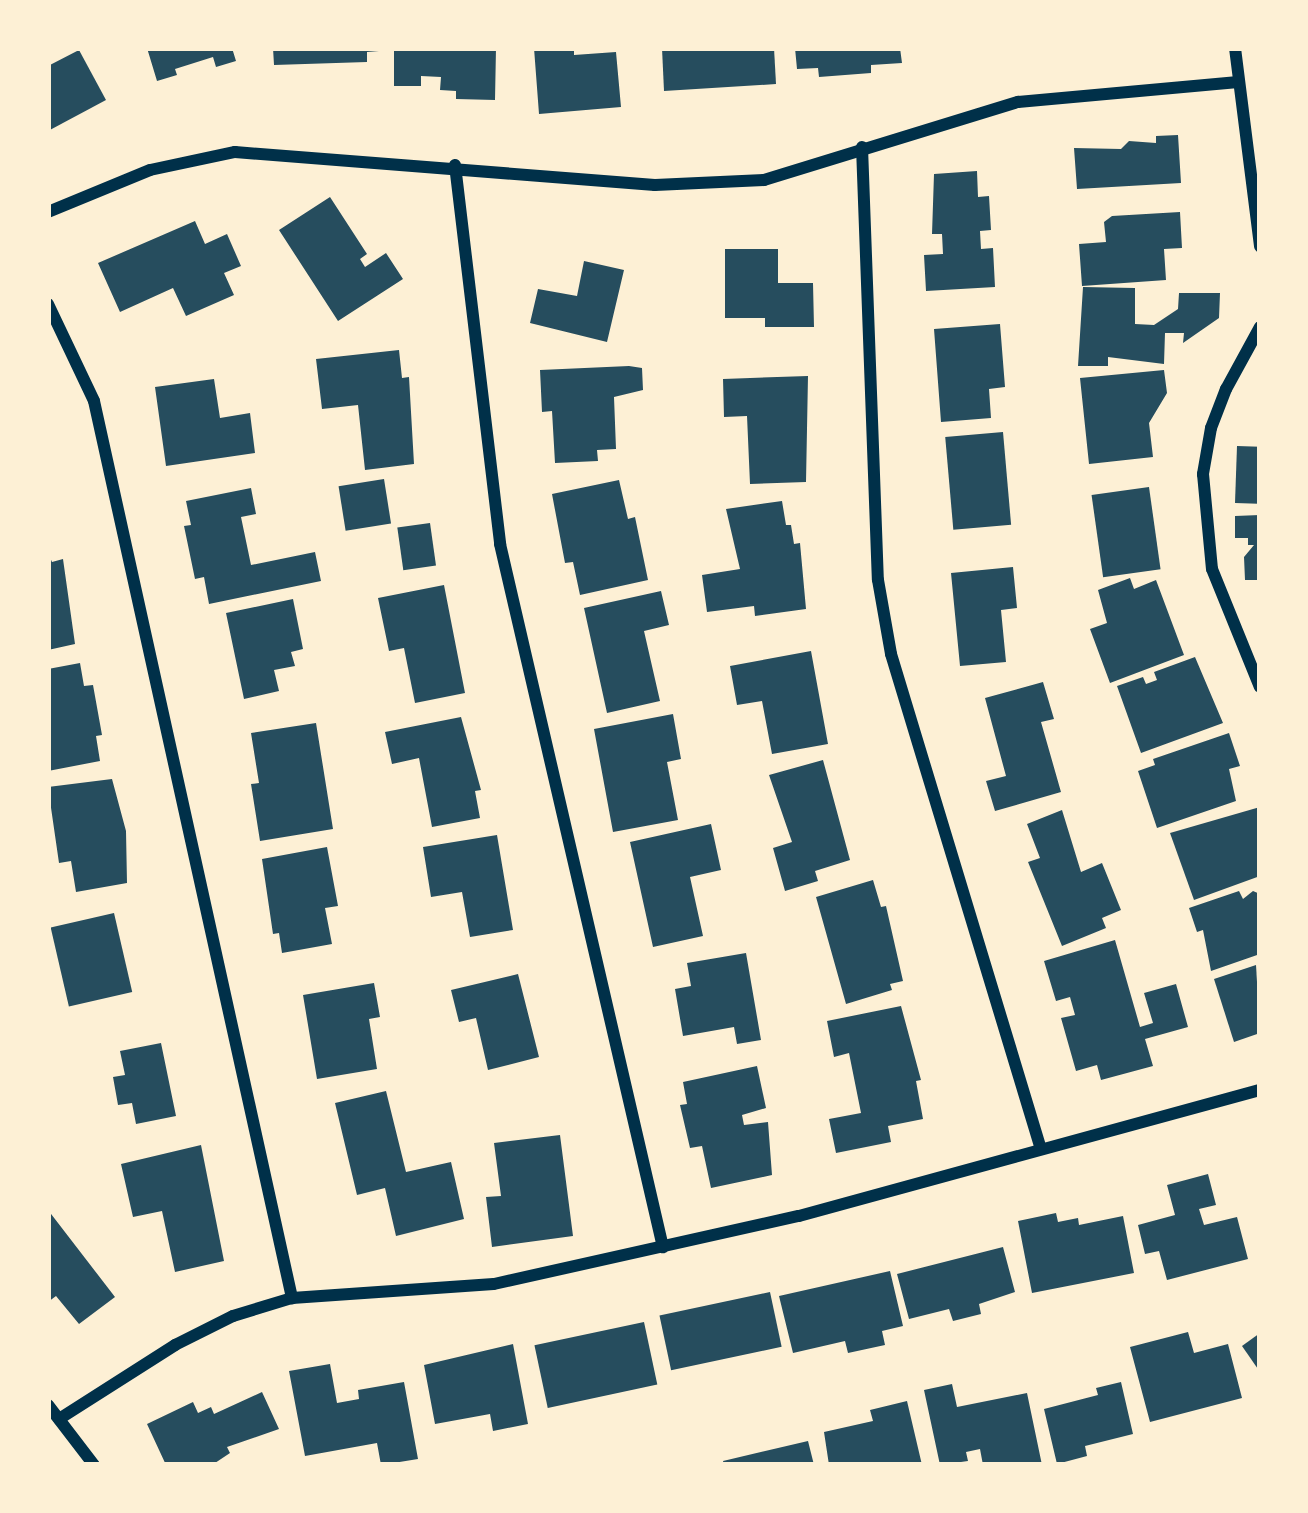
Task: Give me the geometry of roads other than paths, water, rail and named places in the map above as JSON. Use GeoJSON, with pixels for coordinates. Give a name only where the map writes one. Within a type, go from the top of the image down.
{"type":"FeatureCollection","features":[{"type":"Feature","properties":{"kind":"street"},"geometry":{"type":"LineString","coordinates":[[1235,48],[1260,246]]}},
{"type":"Feature","properties":{"kind":"street"},"geometry":{"type":"LineString","coordinates":[[48,212],[150,170],[235,152],[454,165],[655,185],[764,180],[862,146],[1018,102],[1238,82]]}},
{"type":"Feature","properties":{"kind":"street"},"geometry":{"type":"LineString","coordinates":[[862,146],[878,580],[891,654],[1040,1146]]}},
{"type":"Feature","properties":{"kind":"street"},"geometry":{"type":"LineString","coordinates":[[454,165],[500,544],[663,1247]]}},
{"type":"Feature","properties":{"kind":"street"},"geometry":{"type":"LineString","coordinates":[[48,304],[94,400],[292,1298]]}},
{"type":"Feature","properties":{"kind":"street"},"geometry":{"type":"LineString","coordinates":[[1260,327],[1218,409],[1203,474],[1212,569],[1260,687]]}},
{"type":"Feature","properties":{"kind":"street"},"geometry":{"type":"LineString","coordinates":[[59,1419],[175,1345],[233,1316],[292,1298],[494,1284],[799,1216],[1040,1146],[1260,1090]]}},
{"type":"Feature","properties":{"kind":"street"},"geometry":{"type":"LineString","coordinates":[[48,1405],[94,1465]]}}]}
